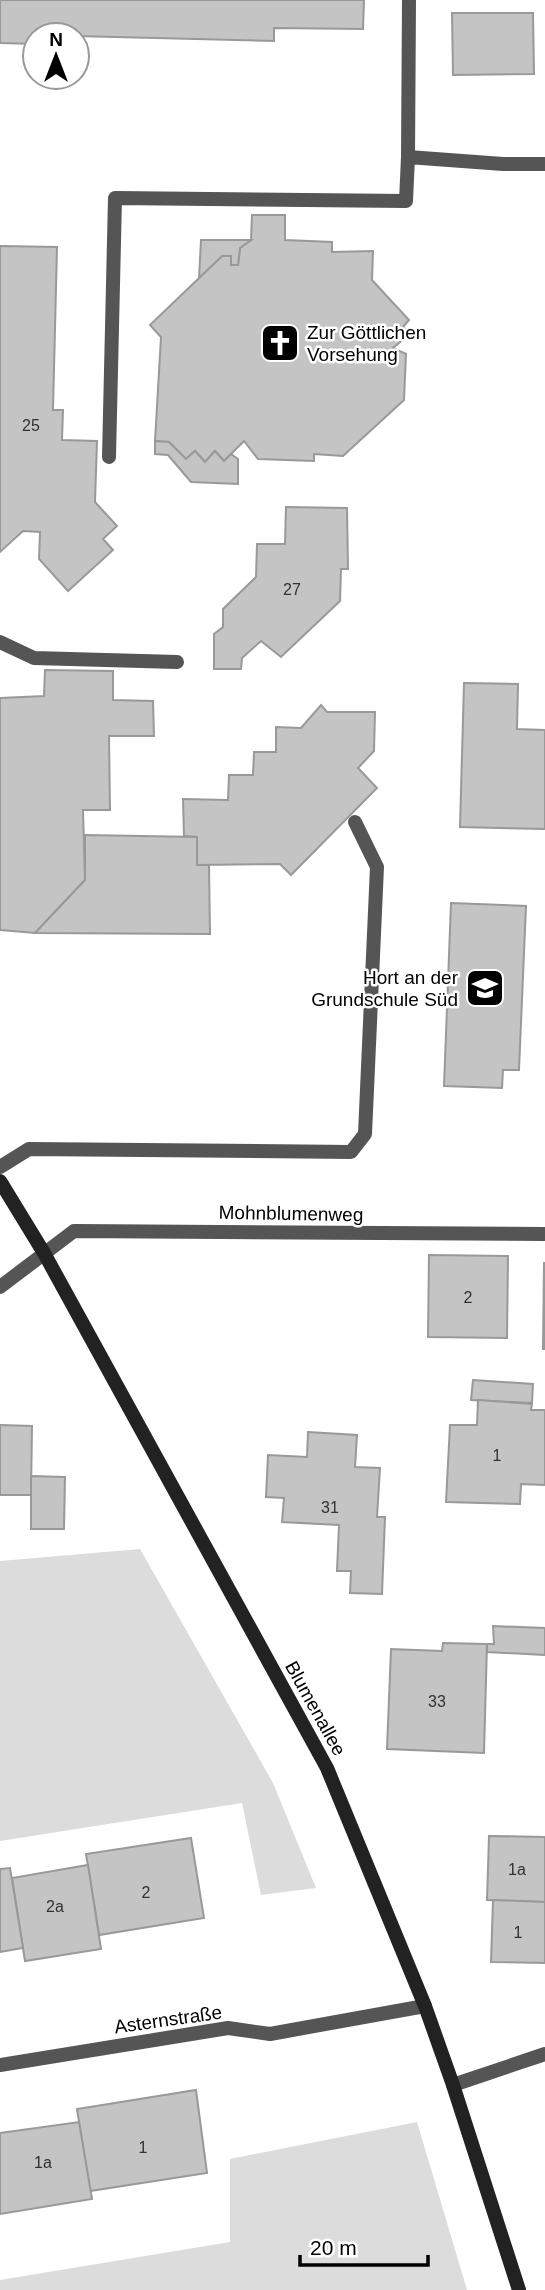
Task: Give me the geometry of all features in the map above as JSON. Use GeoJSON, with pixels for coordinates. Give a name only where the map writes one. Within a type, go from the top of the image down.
{"type":"FeatureCollection","features":[{"type":"Feature","properties":{"kind":"street"},"geometry":{"type":"LineString","coordinates":[[109,457],[115,198],[406,201],[409,0]]}},
{"type":"Feature","properties":{"kind":"street"},"geometry":{"type":"LineString","coordinates":[[408,157],[503,164],[545,164]]}},
{"type":"Feature","properties":{"kind":"street"},"geometry":{"type":"LineString","coordinates":[[0,642],[34,658],[177,662]]}},
{"type":"Feature","properties":{"kind":"street"},"geometry":{"type":"LineString","coordinates":[[0,1167],[29,1149],[351,1152],[365,1133],[377,867],[355,822]]}},
{"type":"Feature","properties":{"kind":"street","name":"Blumenallee"},"geometry":{"type":"LineString","coordinates":[[0,1181],[44,1253],[327,1768],[425,2006],[519,2290]]}},
{"type":"Feature","properties":{"kind":"street","name":"Mohnblumenweg"},"geometry":{"type":"LineString","coordinates":[[0,1287],[74,1231],[545,1234]]}},
{"type":"Feature","properties":{"kind":"street","name":"Asternstraße"},"geometry":{"type":"LineString","coordinates":[[0,2065],[228,2028],[270,2034],[425,2006]]}},
{"type":"Feature","properties":{"kind":"street"},"geometry":{"type":"LineString","coordinates":[[453,2085],[545,2054]]}},
{"type":"Feature","properties":{"kind":"shaded area"},"geometry":{"type":"Polygon","coordinates":[[[140,1549],[273,1783],[316,1888],[261,1895],[242,1803],[0,1841],[0,1561],[140,1549]]]}},
{"type":"Feature","properties":{"kind":"shaded area"},"geometry":{"type":"Polygon","coordinates":[[[417,2122],[467,2290],[0,2290],[0,2280],[230,2242],[230,2159],[417,2122]]]}},
{"type":"Feature","properties":{"kind":"building"},"geometry":{"type":"Polygon","coordinates":[[[0,0],[364,0],[363,29],[274,28],[274,41],[91,36],[91,21],[21,21],[21,44],[0,43],[0,0]]]}},
{"type":"Feature","properties":{"kind":"building"},"geometry":{"type":"Polygon","coordinates":[[[452,13],[533,13],[534,74],[453,75],[452,13]]]}},
{"type":"Feature","properties":{"kind":"building","name":"Zur Göttlichen Vorsehung"},"geometry":{"type":"Polygon","coordinates":[[[252,215],[285,215],[285,240],[332,242],[332,252],[373,251],[372,280],[409,320],[403,327],[410,334],[393,348],[406,354],[404,400],[343,456],[314,454],[314,461],[258,459],[244,441],[224,461],[215,451],[205,462],[195,451],[186,459],[169,442],[155,441],[161,337],[150,325],[222,256],[231,256],[231,265],[238,265],[240,248],[251,240],[252,215]]]}},
{"type":"Feature","properties":{"kind":"building"},"geometry":{"type":"Polygon","coordinates":[[[201,240],[251,240],[240,248],[238,265],[231,265],[231,256],[222,256],[199,278],[201,240]]]}},
{"type":"Feature","properties":{"kind":"building"},"geometry":{"type":"Polygon","coordinates":[[[0,246],[57,247],[53,410],[63,410],[62,440],[97,441],[95,502],[117,526],[103,539],[113,550],[68,591],[39,559],[40,532],[23,531],[0,552],[0,246]]]}},
{"type":"Feature","properties":{"kind":"building"},"geometry":{"type":"Polygon","coordinates":[[[155,441],[169,442],[186,459],[195,451],[205,462],[215,451],[224,461],[231,454],[238,459],[238,484],[191,482],[168,455],[155,454],[155,441]]]}},
{"type":"Feature","properties":{"kind":"building"},"geometry":{"type":"Polygon","coordinates":[[[286,507],[347,508],[348,569],[341,569],[340,601],[281,657],[261,641],[242,658],[241,669],[214,669],[214,634],[223,627],[223,609],[256,577],[257,544],[285,544],[286,507]]]}},
{"type":"Feature","properties":{"kind":"building"},"geometry":{"type":"Polygon","coordinates":[[[45,670],[113,671],[113,700],[153,701],[154,736],[109,736],[110,810],[83,810],[85,880],[35,933],[0,930],[0,698],[44,696],[45,670]]]}},
{"type":"Feature","properties":{"kind":"building"},"geometry":{"type":"Polygon","coordinates":[[[464,683],[518,684],[517,729],[545,730],[545,829],[460,827],[464,683]]]}},
{"type":"Feature","properties":{"kind":"building"},"geometry":{"type":"Polygon","coordinates":[[[321,705],[327,712],[375,712],[374,751],[358,768],[377,788],[291,875],[280,864],[197,865],[197,837],[184,836],[183,799],[228,800],[229,775],[253,775],[254,752],[276,752],[276,727],[301,728],[321,705]]]}},
{"type":"Feature","properties":{"kind":"building"},"geometry":{"type":"Polygon","coordinates":[[[85,835],[197,837],[197,865],[209,865],[210,934],[35,933],[85,880],[85,835]]]}},
{"type":"Feature","properties":{"kind":"building","name":"Hort an der Grundschule Süd"},"geometry":{"type":"Polygon","coordinates":[[[451,903],[526,906],[519,1070],[503,1070],[502,1088],[444,1086],[451,903]]]}},
{"type":"Feature","properties":{"kind":"building"},"geometry":{"type":"Polygon","coordinates":[[[429,1255],[508,1256],[507,1338],[428,1337],[429,1255]]]}},
{"type":"Feature","properties":{"kind":"building"},"geometry":{"type":"Polygon","coordinates":[[[544,1263],[545,1349],[543,1349],[544,1263]]]}},
{"type":"Feature","properties":{"kind":"building"},"geometry":{"type":"Polygon","coordinates":[[[473,1380],[533,1384],[532,1403],[471,1400],[473,1380]]]}},
{"type":"Feature","properties":{"kind":"building"},"geometry":{"type":"Polygon","coordinates":[[[478,1400],[532,1404],[531,1410],[545,1410],[545,1485],[521,1484],[520,1504],[446,1502],[450,1425],[477,1425],[478,1400]]]}},
{"type":"Feature","properties":{"kind":"building"},"geometry":{"type":"Polygon","coordinates":[[[0,1425],[32,1426],[31,1495],[0,1495],[0,1425]]]}},
{"type":"Feature","properties":{"kind":"building"},"geometry":{"type":"Polygon","coordinates":[[[308,1432],[357,1435],[355,1467],[380,1468],[377,1517],[385,1517],[382,1594],[350,1593],[351,1571],[337,1571],[339,1525],[282,1522],[284,1498],[266,1497],[268,1455],[307,1457],[308,1432]]]}},
{"type":"Feature","properties":{"kind":"building"},"geometry":{"type":"Polygon","coordinates":[[[31,1476],[65,1477],[64,1529],[31,1529],[31,1476]]]}},
{"type":"Feature","properties":{"kind":"building"},"geometry":{"type":"Polygon","coordinates":[[[493,1626],[545,1628],[545,1655],[487,1652],[487,1644],[494,1644],[493,1626]]]}},
{"type":"Feature","properties":{"kind":"building"},"geometry":{"type":"Polygon","coordinates":[[[443,1643],[487,1644],[484,1753],[387,1749],[391,1649],[442,1651],[443,1643]]]}},
{"type":"Feature","properties":{"kind":"building"},"geometry":{"type":"Polygon","coordinates":[[[489,1836],[545,1837],[545,1902],[487,1900],[489,1836]]]}},
{"type":"Feature","properties":{"kind":"building"},"geometry":{"type":"Polygon","coordinates":[[[191,1838],[204,1918],[99,1935],[86,1854],[191,1838]]]}},
{"type":"Feature","properties":{"kind":"building"},"geometry":{"type":"Polygon","coordinates":[[[88,1865],[101,1949],[25,1961],[12,1878],[88,1865]]]}},
{"type":"Feature","properties":{"kind":"building"},"geometry":{"type":"Polygon","coordinates":[[[10,1868],[23,1948],[0,1952],[0,1869],[10,1868]]]}},
{"type":"Feature","properties":{"kind":"building"},"geometry":{"type":"Polygon","coordinates":[[[493,1900],[545,1902],[545,1963],[491,1962],[493,1900]]]}},
{"type":"Feature","properties":{"kind":"building"},"geometry":{"type":"Polygon","coordinates":[[[196,2090],[207,2173],[90,2191],[77,2109],[196,2090]]]}},
{"type":"Feature","properties":{"kind":"building"},"geometry":{"type":"Polygon","coordinates":[[[79,2122],[92,2199],[0,2214],[0,2133],[79,2122]]]}},
{"type":"Feature","properties":{"kind":"place","name":"Zur Göttlichen Vorsehung"},"geometry":{"type":"Point","coordinates":[280,343]}},
{"type":"Feature","properties":{"kind":"place","name":"Hort an der Grundschule Süd"},"geometry":{"type":"Point","coordinates":[485,988]}}]}
